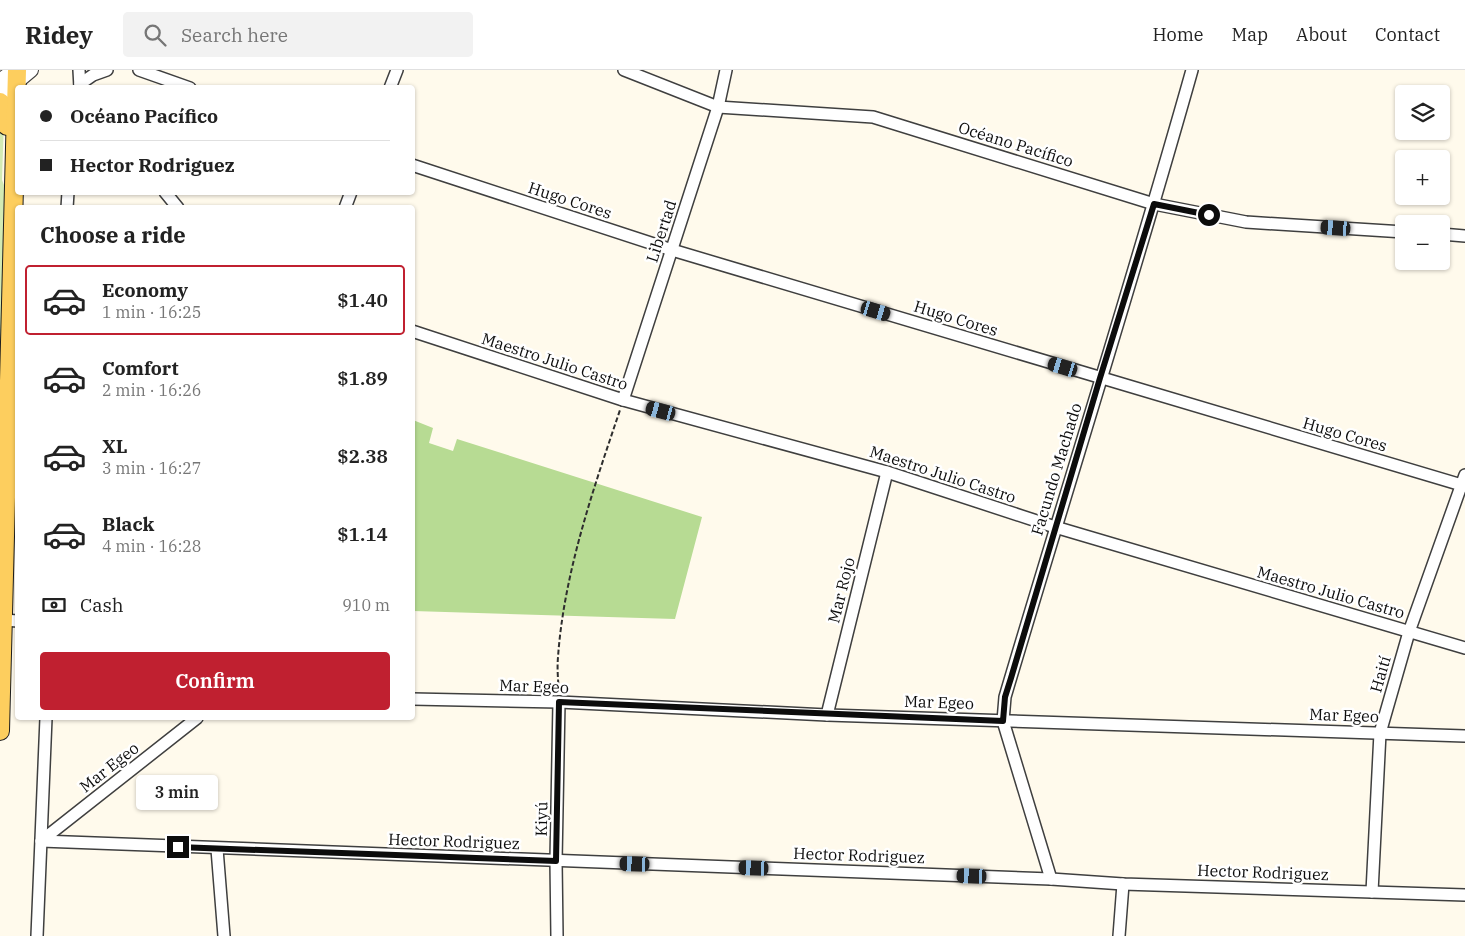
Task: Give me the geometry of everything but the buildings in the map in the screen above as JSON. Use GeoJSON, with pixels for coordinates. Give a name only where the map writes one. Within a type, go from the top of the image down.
{"type":"FeatureCollection","features":[{"type":"Feature","properties":{"kind":"main road"},"geometry":{"type":"LineString","coordinates":[[0,102],[7,108],[6,174],[14,185]]}},
{"type":"Feature","properties":{"kind":"main road"},"geometry":{"type":"LineString","coordinates":[[0,731],[10,621],[15,163]]}},
{"type":"Feature","properties":{"kind":"street"},"geometry":{"type":"LineString","coordinates":[[79,70],[80,85]]}},
{"type":"Feature","properties":{"kind":"street"},"geometry":{"type":"LineString","coordinates":[[81,85],[93,75],[107,70]]}},
{"type":"Feature","properties":{"kind":"street"},"geometry":{"type":"LineString","coordinates":[[139,70],[182,85]]}},
{"type":"Feature","properties":{"kind":"street"},"geometry":{"type":"LineString","coordinates":[[391,85],[397,70]]}},
{"type":"Feature","properties":{"kind":"street","name":"Océano Pacífico"},"geometry":{"type":"LineString","coordinates":[[624,70],[718,106],[873,117],[1154,204],[1246,222],[1395,231]]}},
{"type":"Feature","properties":{"kind":"street","name":"Libertad"},"geometry":{"type":"LineString","coordinates":[[623,400],[718,106],[726,70]]}},
{"type":"Feature","properties":{"kind":"street","name":"Facundo Machado"},"geometry":{"type":"LineString","coordinates":[[1051,879],[1003,721],[1005,697],[1154,204],[1192,70]]}},
{"type":"Feature","properties":{"kind":"street"},"geometry":{"type":"LineString","coordinates":[[0,96],[19,74]]}},
{"type":"Feature","properties":{"kind":"street","name":"Hugo Cores"},"geometry":{"type":"LineString","coordinates":[[415,166],[672,250],[1100,378],[1464,482]]}},
{"type":"Feature","properties":{"kind":"street"},"geometry":{"type":"LineString","coordinates":[[167,195],[176,205]]}},
{"type":"Feature","properties":{"kind":"street"},"geometry":{"type":"LineString","coordinates":[[1450,235],[1465,236]]}},
{"type":"Feature","properties":{"kind":"street","name":"Maestro Julio Castro"},"geometry":{"type":"LineString","coordinates":[[415,332],[623,400],[887,472],[1055,527],[1465,648]]}},
{"type":"Feature","properties":{"kind":"street","name":"Mar Rojo"},"geometry":{"type":"LineString","coordinates":[[827,714],[887,472]]}},
{"type":"Feature","properties":{"kind":"street","name":"Haití"},"geometry":{"type":"LineString","coordinates":[[1372,892],[1380,733],[1409,632],[1464,482]]}},
{"type":"Feature","properties":{"kind":"street","name":"Mar Egeo"},"geometry":{"type":"LineString","coordinates":[[415,699],[559,702],[1003,721],[1465,736]]}},
{"type":"Feature","properties":{"kind":"street","name":"Kiyú"},"geometry":{"type":"LineString","coordinates":[[557,936],[556,861],[559,702]]}},
{"type":"Feature","properties":{"kind":"street"},"geometry":{"type":"LineString","coordinates":[[37,936],[46,720]]}},
{"type":"Feature","properties":{"kind":"street","name":"Mar Egeo"},"geometry":{"type":"LineString","coordinates":[[41,841],[195,720]]}},
{"type":"Feature","properties":{"kind":"street","name":"Hector Rodriguez"},"geometry":{"type":"LineString","coordinates":[[41,841],[1051,879],[1123,884],[1465,895]]}},
{"type":"Feature","properties":{"kind":"street"},"geometry":{"type":"LineString","coordinates":[[217,849],[224,936]]}},
{"type":"Feature","properties":{"kind":"street"},"geometry":{"type":"LineString","coordinates":[[1120,936],[1123,884]]}},
{"type":"Feature","properties":{"kind":"path"},"geometry":{"type":"LineString","coordinates":[[559,702],[558,658],[568,590],[598,474],[623,400]]}},
{"type":"Feature","properties":{"kind":"green space"},"geometry":{"type":"Polygon","coordinates":[[[0,113],[4,120],[2,180],[8,195],[0,502],[0,113]]]}},
{"type":"Feature","properties":{"kind":"green space"},"geometry":{"type":"Polygon","coordinates":[[[415,421],[433,428],[429,443],[453,451],[457,439],[702,517],[675,619],[415,611],[415,421]]]}},
{"type":"Feature","properties":{"kind":"route"},"geometry":{"type":"LineString","coordinates":[[178,847],[556,861],[559,702],[1003,721],[1005,697],[1154,204],[1209,215]]}}]}
